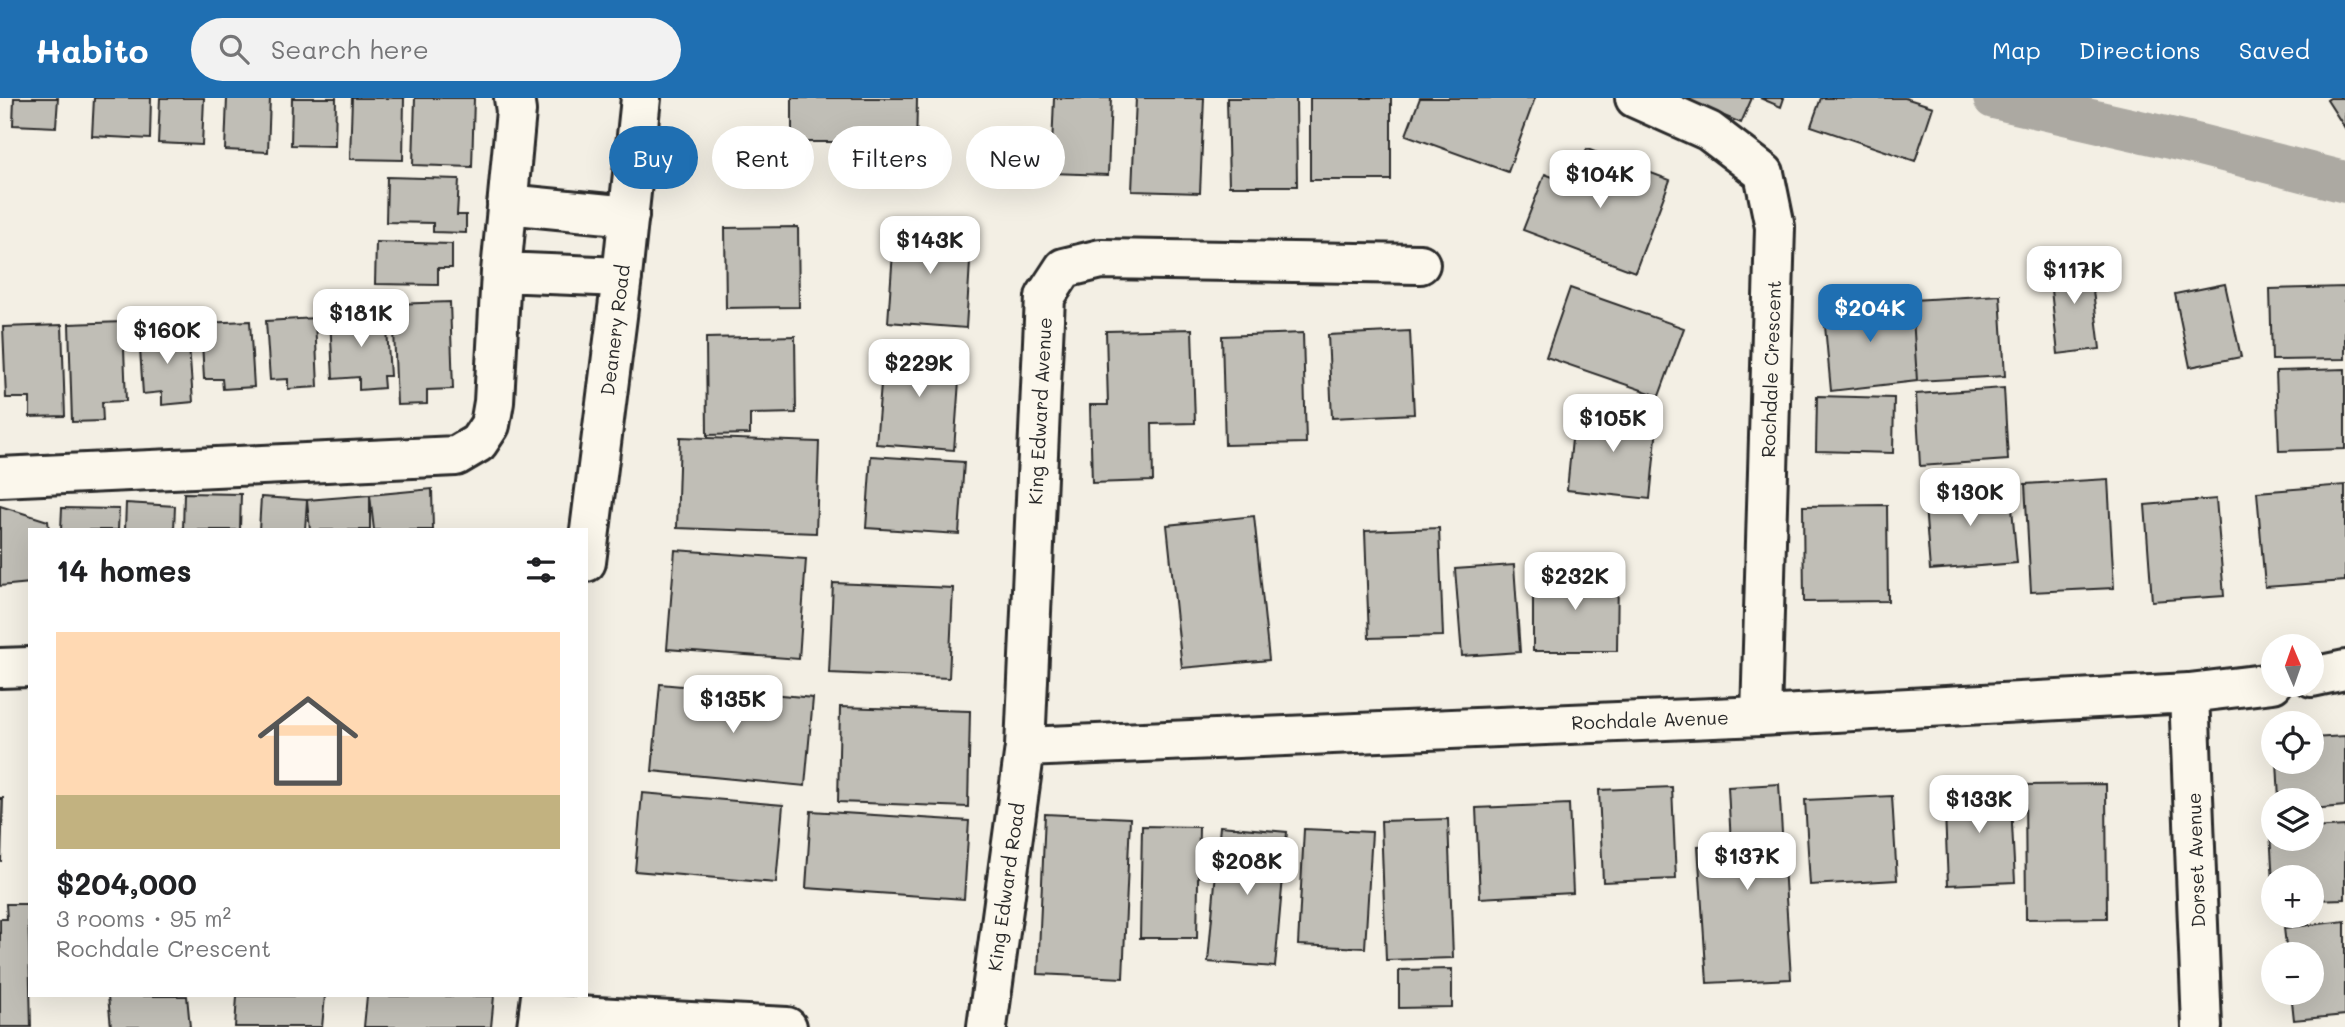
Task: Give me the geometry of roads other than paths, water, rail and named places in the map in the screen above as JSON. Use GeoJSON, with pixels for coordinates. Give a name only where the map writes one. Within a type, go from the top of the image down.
{"type":"FeatureCollection","features":[{"type":"Feature","properties":{"kind":"street"},"geometry":{"type":"LineString","coordinates":[[0,477],[456,456],[478,443],[490,425],[495,402],[501,272],[516,111],[514,98]]}},
{"type":"Feature","properties":{"kind":"street","name":"Deanery Road"},"geometry":{"type":"LineString","coordinates":[[588,546],[622,277],[641,98]]}},
{"type":"Feature","properties":{"kind":"street","name":"Rochdale Crescent"},"geometry":{"type":"LineString","coordinates":[[1635,98],[1709,131],[1764,173],[1774,227],[1761,716]]}},
{"type":"Feature","properties":{"kind":"street"},"geometry":{"type":"LineString","coordinates":[[507,204],[629,216]]}},
{"type":"Feature","properties":{"kind":"street","name":"King Edward Avenue"},"geometry":{"type":"LineString","coordinates":[[1026,747],[1045,297],[1064,268],[1101,259],[1420,264]]}},
{"type":"Feature","properties":{"kind":"street"},"geometry":{"type":"LineString","coordinates":[[501,272],[622,277]]}},
{"type":"Feature","properties":{"kind":"street"},"geometry":{"type":"LineString","coordinates":[[0,668],[28,667]]}},
{"type":"Feature","properties":{"kind":"street"},"geometry":{"type":"LineString","coordinates":[[2324,674],[2345,670]]}},
{"type":"Feature","properties":{"kind":"street","name":"Rochdale Avenue"},"geometry":{"type":"LineString","coordinates":[[1026,747],[1761,716],[2189,693],[2261,684]]}},
{"type":"Feature","properties":{"kind":"street","name":"Dorset Avenue"},"geometry":{"type":"LineString","coordinates":[[2189,693],[2202,1027]]}},
{"type":"Feature","properties":{"kind":"street","name":"King Edward Road"},"geometry":{"type":"LineString","coordinates":[[987,1027],[1026,747]]}},
{"type":"Feature","properties":{"kind":"street"},"geometry":{"type":"LineString","coordinates":[[539,1012],[788,1027]]}},
{"type":"Feature","properties":{"kind":"waterway"},"geometry":{"type":"LineString","coordinates":[[1994,98],[2192,143],[2345,182]]}}]}
